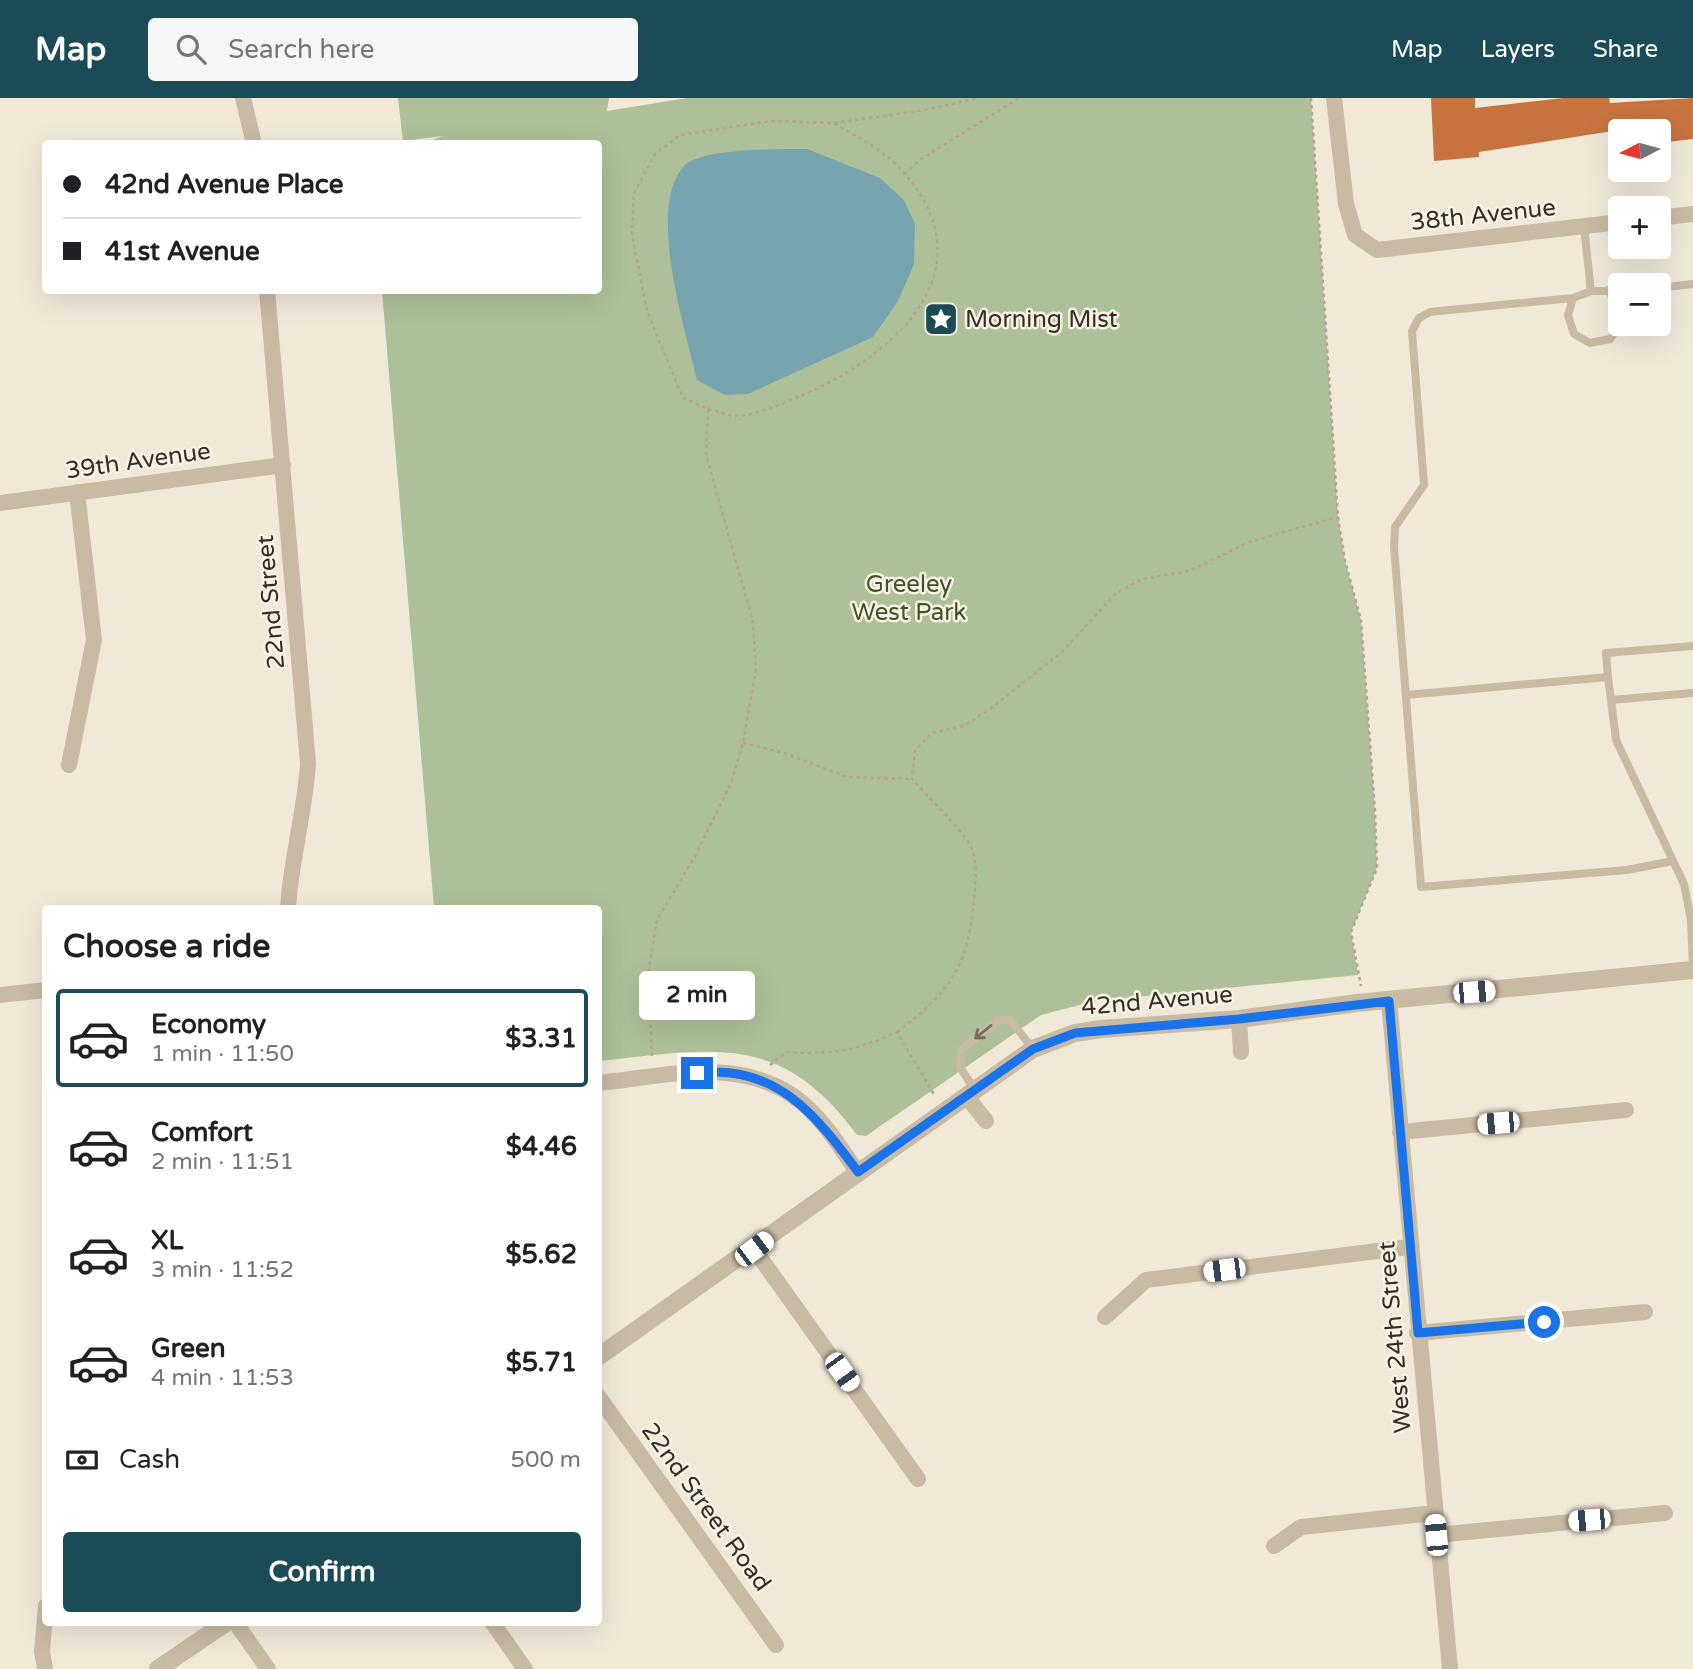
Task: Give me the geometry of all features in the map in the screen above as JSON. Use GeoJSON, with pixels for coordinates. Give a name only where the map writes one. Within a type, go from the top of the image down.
{"type":"FeatureCollection","features":[{"type":"Feature","properties":{"kind":"street"},"geometry":{"type":"LineString","coordinates":[[243,98],[253,140]]}},
{"type":"Feature","properties":{"kind":"street","name":"38th Avenue"},"geometry":{"type":"LineString","coordinates":[[1334,98],[1346,204],[1356,235],[1377,250],[1608,224]]}},
{"type":"Feature","properties":{"kind":"street"},"geometry":{"type":"LineString","coordinates":[[1671,217],[1693,214]]}},
{"type":"Feature","properties":{"kind":"street","name":"22nd Street"},"geometry":{"type":"LineString","coordinates":[[267,294],[307,763],[306,795],[292,863],[288,905]]}},
{"type":"Feature","properties":{"kind":"street","name":"39th Avenue"},"geometry":{"type":"LineString","coordinates":[[0,503],[282,465]]}},
{"type":"Feature","properties":{"kind":"street"},"geometry":{"type":"LineString","coordinates":[[69,765],[94,640],[77,492]]}},
{"type":"Feature","properties":{"kind":"street","name":"42nd Avenue"},"geometry":{"type":"LineString","coordinates":[[602,1354],[754,1249],[858,1172],[972,1095],[1033,1049],[1075,1033],[1239,1019],[1693,968]]}},
{"type":"Feature","properties":{"kind":"street"},"geometry":{"type":"LineString","coordinates":[[0,995],[42,990]]}},
{"type":"Feature","properties":{"kind":"street","name":"West 24th Street"},"geometry":{"type":"LineString","coordinates":[[1389,1001],[1409,1247],[1450,1669]]}},
{"type":"Feature","properties":{"kind":"street"},"geometry":{"type":"LineString","coordinates":[[1239,1019],[1241,1052]]}},
{"type":"Feature","properties":{"kind":"street"},"geometry":{"type":"LineString","coordinates":[[602,1083],[722,1070],[759,1079],[800,1101],[858,1172]]}},
{"type":"Feature","properties":{"kind":"street"},"geometry":{"type":"LineString","coordinates":[[972,1095],[986,1121]]}},
{"type":"Feature","properties":{"kind":"street"},"geometry":{"type":"LineString","coordinates":[[1400,1132],[1626,1111]]}},
{"type":"Feature","properties":{"kind":"street"},"geometry":{"type":"LineString","coordinates":[[1105,1317],[1146,1280],[1409,1247]]}},
{"type":"Feature","properties":{"kind":"street"},"geometry":{"type":"LineString","coordinates":[[754,1249],[918,1479]]}},
{"type":"Feature","properties":{"kind":"street"},"geometry":{"type":"LineString","coordinates":[[1418,1333],[1646,1312]]}},
{"type":"Feature","properties":{"kind":"street","name":"22nd Street Road"},"geometry":{"type":"LineString","coordinates":[[602,1402],[776,1645]]}},
{"type":"Feature","properties":{"kind":"street"},"geometry":{"type":"LineString","coordinates":[[1274,1546],[1301,1527],[1435,1513]]}},
{"type":"Feature","properties":{"kind":"street"},"geometry":{"type":"LineString","coordinates":[[1436,1535],[1665,1513]]}},
{"type":"Feature","properties":{"kind":"street"},"geometry":{"type":"LineString","coordinates":[[44,1626],[44,1669]]}},
{"type":"Feature","properties":{"kind":"street"},"geometry":{"type":"LineString","coordinates":[[158,1669],[221,1626]]}},
{"type":"Feature","properties":{"kind":"street"},"geometry":{"type":"LineString","coordinates":[[237,1626],[268,1669]]}},
{"type":"Feature","properties":{"kind":"street"},"geometry":{"type":"LineString","coordinates":[[495,1626],[526,1669]]}},
{"type":"Feature","properties":{"kind":"lane"},"geometry":{"type":"LineString","coordinates":[[1584,227],[1591,290]]}},
{"type":"Feature","properties":{"kind":"lane"},"geometry":{"type":"LineString","coordinates":[[1671,287],[1693,284]]}},
{"type":"Feature","properties":{"kind":"lane"},"geometry":{"type":"LineString","coordinates":[[1608,290],[1591,290],[1573,298],[1430,312],[1419,318],[1412,331],[1424,485],[1395,527],[1394,546],[1421,887],[1627,870],[1673,860]]}},
{"type":"Feature","properties":{"kind":"lane"},"geometry":{"type":"LineString","coordinates":[[1573,298],[1568,315],[1574,334],[1590,343],[1610,340],[1613,336]]}},
{"type":"Feature","properties":{"kind":"lane"},"geometry":{"type":"LineString","coordinates":[[1693,646],[1606,653],[1616,740],[1684,884],[1691,920],[1693,968]]}},
{"type":"Feature","properties":{"kind":"lane"},"geometry":{"type":"LineString","coordinates":[[1406,695],[1608,677]]}},
{"type":"Feature","properties":{"kind":"lane"},"geometry":{"type":"LineString","coordinates":[[1611,700],[1693,693]]}},
{"type":"Feature","properties":{"kind":"lane"},"geometry":{"type":"LineString","coordinates":[[972,1095],[960,1067],[961,1050],[998,1020],[1011,1021],[1033,1049]]}},
{"type":"Feature","properties":{"kind":"path"},"geometry":{"type":"LineString","coordinates":[[833,123],[864,140],[905,174],[928,207],[940,255],[928,298],[890,344],[859,367],[794,400],[736,416],[708,409],[683,398],[647,311],[632,234],[634,193],[655,154],[680,135],[771,121],[833,123],[925,110],[978,98]]}},
{"type":"Feature","properties":{"kind":"path"},"geometry":{"type":"LineString","coordinates":[[905,174],[921,159],[1019,98]]}},
{"type":"Feature","properties":{"kind":"path"},"geometry":{"type":"LineString","coordinates":[[1311,98],[1338,517],[1345,561],[1361,620],[1375,811],[1377,868],[1351,932],[1366,1003]]}},
{"type":"Feature","properties":{"kind":"path"},"geometry":{"type":"LineString","coordinates":[[652,1056],[649,968],[657,920],[695,856],[731,783],[743,743],[756,670],[753,622],[706,454],[708,409]]}},
{"type":"Feature","properties":{"kind":"path"},"geometry":{"type":"LineString","coordinates":[[759,1079],[786,1052],[826,1054],[862,1047],[897,1032],[923,1013],[955,977],[971,937],[976,883],[972,849],[912,779],[915,751],[930,733],[964,726],[994,706],[1062,652],[1116,593],[1142,579],[1189,571],[1249,542],[1338,517]]}},
{"type":"Feature","properties":{"kind":"path"},"geometry":{"type":"LineString","coordinates":[[743,743],[784,753],[847,777],[912,779]]}},
{"type":"Feature","properties":{"kind":"path"},"geometry":{"type":"LineString","coordinates":[[897,1032],[946,1112]]}},
{"type":"Feature","properties":{"kind":"green space","name":"Greeley West Park"},"geometry":{"type":"Polygon","coordinates":[[[398,98],[609,98],[607,111],[687,98],[1311,98],[1338,517],[1345,561],[1361,620],[1375,811],[1377,868],[1351,932],[1358,975],[1095,1001],[1041,1015],[866,1136],[857,1135],[829,1101],[801,1078],[772,1063],[742,1054],[677,1053],[602,1061],[602,905],[434,905],[382,294],[602,294],[602,140],[433,140],[442,136],[403,140],[398,98]]]}},
{"type":"Feature","properties":{"kind":"water"},"geometry":{"type":"Polygon","coordinates":[[[807,149],[880,178],[904,200],[915,224],[914,264],[898,301],[873,337],[748,394],[725,395],[697,380],[685,332],[668,238],[668,209],[674,184],[685,165],[708,155],[807,149]]]}},
{"type":"Feature","properties":{"kind":"building"},"geometry":{"type":"Polygon","coordinates":[[[1431,98],[1475,98],[1475,108],[1563,98],[1609,98],[1610,103],[1693,98],[1693,139],[1671,142],[1671,119],[1608,119],[1608,132],[1479,152],[1479,157],[1434,161],[1431,98]]]}},
{"type":"Feature","properties":{"kind":"place","name":"Morning Mist"},"geometry":{"type":"Point","coordinates":[941,319]}},
{"type":"Feature","properties":{"kind":"route"},"geometry":{"type":"LineString","coordinates":[[697,1073],[722,1070],[759,1079],[800,1101],[858,1172],[976,1092],[1033,1049],[1075,1033],[1239,1019],[1389,1001],[1418,1333],[1544,1322]]}}]}
